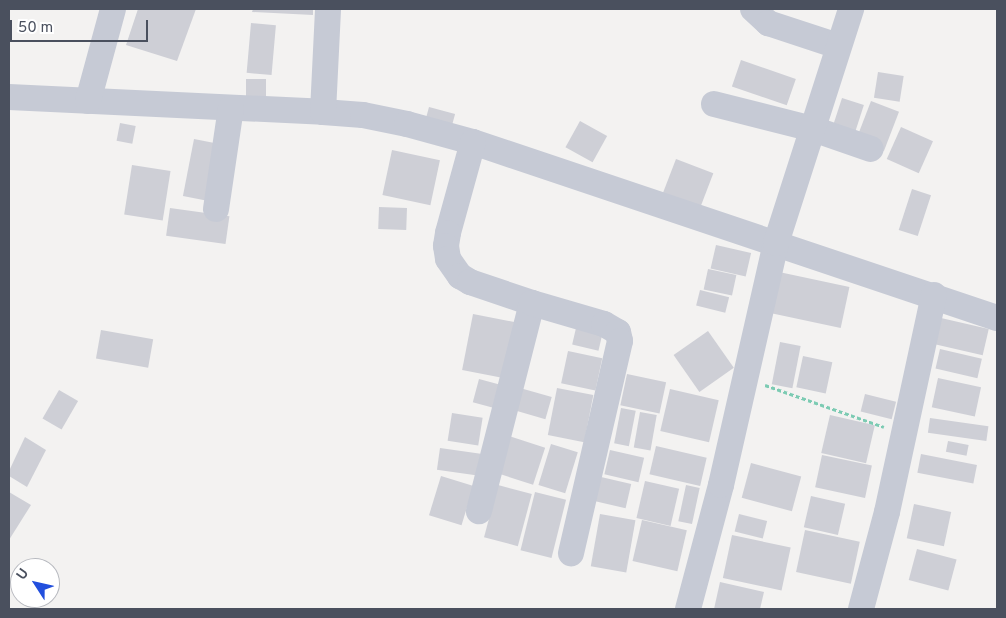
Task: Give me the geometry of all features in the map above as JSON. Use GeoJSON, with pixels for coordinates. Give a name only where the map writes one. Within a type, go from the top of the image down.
{"type":"FeatureCollection","features":[{"type":"Feature","properties":{"kind":"street"},"geometry":{"type":"LineString","coordinates":[[88,101],[113,9]]}},
{"type":"Feature","properties":{"kind":"street"},"geometry":{"type":"LineString","coordinates":[[323,112],[328,9]]}},
{"type":"Feature","properties":{"kind":"street"},"geometry":{"type":"LineString","coordinates":[[753,9],[768,23],[838,46]]}},
{"type":"Feature","properties":{"kind":"street"},"geometry":{"type":"LineString","coordinates":[[688,609],[721,485],[776,243],[851,9]]}},
{"type":"Feature","properties":{"kind":"street"},"geometry":{"type":"LineString","coordinates":[[9,97],[323,112],[363,115],[406,124],[473,142],[934,295],[997,318]]}},
{"type":"Feature","properties":{"kind":"street"},"geometry":{"type":"LineString","coordinates":[[714,104],[813,129],[871,149]]}},
{"type":"Feature","properties":{"kind":"street"},"geometry":{"type":"LineString","coordinates":[[216,209],[231,108]]}},
{"type":"Feature","properties":{"kind":"street"},"geometry":{"type":"LineString","coordinates":[[473,142],[446,246],[448,259],[460,276],[470,282],[532,303],[604,324],[618,332],[620,341],[571,553]]}},
{"type":"Feature","properties":{"kind":"street"},"geometry":{"type":"LineString","coordinates":[[861,609],[904,434],[934,295]]}},
{"type":"Feature","properties":{"kind":"street"},"geometry":{"type":"LineString","coordinates":[[479,511],[532,303]]}},
{"type":"Feature","properties":{"kind":"path"},"geometry":{"type":"LineString","coordinates":[[745,378],[904,434]]}},
{"type":"Feature","properties":{"kind":"building"},"geometry":{"type":"Polygon","coordinates":[[[138,9],[196,9],[177,61],[126,45],[138,9]]]}},
{"type":"Feature","properties":{"kind":"building"},"geometry":{"type":"Polygon","coordinates":[[[253,9],[313,9],[313,15],[252,12],[253,9]]]}},
{"type":"Feature","properties":{"kind":"building"},"geometry":{"type":"Polygon","coordinates":[[[251,23],[276,25],[272,75],[247,73],[251,23]]]}},
{"type":"Feature","properties":{"kind":"building"},"geometry":{"type":"Polygon","coordinates":[[[741,60],[796,79],[787,105],[732,86],[741,60]]]}},
{"type":"Feature","properties":{"kind":"building"},"geometry":{"type":"Polygon","coordinates":[[[878,72],[904,76],[900,102],[874,98],[878,72]]]}},
{"type":"Feature","properties":{"kind":"building"},"geometry":{"type":"Polygon","coordinates":[[[246,79],[266,79],[266,97],[246,97],[246,79]]]}},
{"type":"Feature","properties":{"kind":"building"},"geometry":{"type":"Polygon","coordinates":[[[842,98],[864,105],[853,138],[831,131],[842,98]]]}},
{"type":"Feature","properties":{"kind":"building"},"geometry":{"type":"Polygon","coordinates":[[[871,101],[899,112],[884,151],[856,140],[871,101]]]}},
{"type":"Feature","properties":{"kind":"building"},"geometry":{"type":"Polygon","coordinates":[[[429,107],[455,114],[452,127],[426,120],[429,107]]]}},
{"type":"Feature","properties":{"kind":"building"},"geometry":{"type":"Polygon","coordinates":[[[580,121],[607,136],[593,162],[565,147],[580,121]]]}},
{"type":"Feature","properties":{"kind":"building"},"geometry":{"type":"Polygon","coordinates":[[[120,123],[136,126],[132,144],[117,141],[120,123]]]}},
{"type":"Feature","properties":{"kind":"building"},"geometry":{"type":"Polygon","coordinates":[[[901,127],[933,141],[919,173],[887,159],[901,127]]]}},
{"type":"Feature","properties":{"kind":"building"},"geometry":{"type":"Polygon","coordinates":[[[194,139],[220,144],[208,201],[183,196],[194,139]]]}},
{"type":"Feature","properties":{"kind":"building"},"geometry":{"type":"Polygon","coordinates":[[[392,150],[440,160],[430,205],[382,195],[392,150]]]}},
{"type":"Feature","properties":{"kind":"building"},"geometry":{"type":"Polygon","coordinates":[[[676,159],[713,173],[698,214],[660,200],[676,159]]]}},
{"type":"Feature","properties":{"kind":"building"},"geometry":{"type":"Polygon","coordinates":[[[132,165],[171,171],[163,220],[124,214],[132,165]]]}},
{"type":"Feature","properties":{"kind":"building"},"geometry":{"type":"Polygon","coordinates":[[[912,189],[931,195],[918,236],[899,230],[912,189]]]}},
{"type":"Feature","properties":{"kind":"building"},"geometry":{"type":"Polygon","coordinates":[[[379,207],[407,208],[406,230],[378,229],[379,207]]]}},
{"type":"Feature","properties":{"kind":"building"},"geometry":{"type":"Polygon","coordinates":[[[170,208],[229,216],[226,244],[166,236],[170,208]]]}},
{"type":"Feature","properties":{"kind":"building"},"geometry":{"type":"Polygon","coordinates":[[[716,245],[751,253],[746,276],[711,268],[716,245]]]}},
{"type":"Feature","properties":{"kind":"building"},"geometry":{"type":"Polygon","coordinates":[[[708,269],[736,275],[732,296],[704,290],[708,269]]]}},
{"type":"Feature","properties":{"kind":"building"},"geometry":{"type":"Polygon","coordinates":[[[779,272],[849,287],[841,328],[770,313],[779,272]]]}},
{"type":"Feature","properties":{"kind":"building"},"geometry":{"type":"Polygon","coordinates":[[[700,290],[729,297],[725,313],[696,306],[700,290]]]}},
{"type":"Feature","properties":{"kind":"building"},"geometry":{"type":"Polygon","coordinates":[[[473,314],[514,322],[503,378],[462,370],[473,314]]]}},
{"type":"Feature","properties":{"kind":"building"},"geometry":{"type":"Polygon","coordinates":[[[941,318],[989,329],[983,355],[935,344],[941,318]]]}},
{"type":"Feature","properties":{"kind":"building"},"geometry":{"type":"Polygon","coordinates":[[[576,328],[602,334],[598,351],[572,345],[576,328]]]}},
{"type":"Feature","properties":{"kind":"building"},"geometry":{"type":"Polygon","coordinates":[[[101,330],[153,339],[148,368],[96,359],[101,330]]]}},
{"type":"Feature","properties":{"kind":"building"},"geometry":{"type":"Polygon","coordinates":[[[708,331],[734,368],[699,392],[674,355],[708,331]]]}},
{"type":"Feature","properties":{"kind":"building"},"geometry":{"type":"Polygon","coordinates":[[[780,342],[801,346],[792,388],[772,384],[780,342]]]}},
{"type":"Feature","properties":{"kind":"building"},"geometry":{"type":"Polygon","coordinates":[[[940,349],[982,359],[977,378],[936,368],[940,349]]]}},
{"type":"Feature","properties":{"kind":"building"},"geometry":{"type":"Polygon","coordinates":[[[568,351],[602,358],[595,391],[561,383],[568,351]]]}},
{"type":"Feature","properties":{"kind":"building"},"geometry":{"type":"Polygon","coordinates":[[[803,356],[832,362],[826,394],[796,387],[803,356]]]}},
{"type":"Feature","properties":{"kind":"building"},"geometry":{"type":"Polygon","coordinates":[[[627,374],[666,382],[659,414],[620,405],[627,374]]]}},
{"type":"Feature","properties":{"kind":"building"},"geometry":{"type":"Polygon","coordinates":[[[938,378],[981,387],[975,416],[932,407],[938,378]]]}},
{"type":"Feature","properties":{"kind":"building"},"geometry":{"type":"Polygon","coordinates":[[[479,379],[501,385],[495,408],[473,402],[479,379]]]}},
{"type":"Feature","properties":{"kind":"building"},"geometry":{"type":"Polygon","coordinates":[[[520,388],[552,397],[545,419],[514,410],[520,388]]]}},
{"type":"Feature","properties":{"kind":"building"},"geometry":{"type":"Polygon","coordinates":[[[557,388],[593,395],[584,442],[548,435],[557,388]]]}},
{"type":"Feature","properties":{"kind":"building"},"geometry":{"type":"Polygon","coordinates":[[[670,389],[719,400],[709,442],[660,431],[670,389]]]}},
{"type":"Feature","properties":{"kind":"building"},"geometry":{"type":"Polygon","coordinates":[[[59,390],[78,401],[62,430],[42,419],[59,390]]]}},
{"type":"Feature","properties":{"kind":"building"},"geometry":{"type":"Polygon","coordinates":[[[865,394],[896,402],[892,419],[861,411],[865,394]]]}},
{"type":"Feature","properties":{"kind":"building"},"geometry":{"type":"Polygon","coordinates":[[[621,408],[636,411],[629,446],[614,443],[621,408]]]}},
{"type":"Feature","properties":{"kind":"building"},"geometry":{"type":"Polygon","coordinates":[[[640,412],[657,415],[650,450],[634,447],[640,412]]]}},
{"type":"Feature","properties":{"kind":"building"},"geometry":{"type":"Polygon","coordinates":[[[452,413],[483,418],[478,446],[448,441],[452,413]]]}},
{"type":"Feature","properties":{"kind":"building"},"geometry":{"type":"Polygon","coordinates":[[[830,415],[875,425],[866,463],[821,453],[830,415]]]}},
{"type":"Feature","properties":{"kind":"building"},"geometry":{"type":"Polygon","coordinates":[[[930,418],[988,426],[986,441],[928,433],[930,418]]]}},
{"type":"Feature","properties":{"kind":"building"},"geometry":{"type":"Polygon","coordinates":[[[509,436],[545,448],[533,485],[497,473],[509,436]]]}},
{"type":"Feature","properties":{"kind":"building"},"geometry":{"type":"Polygon","coordinates":[[[25,437],[46,450],[27,487],[9,476],[9,471],[25,437]]]}},
{"type":"Feature","properties":{"kind":"building"},"geometry":{"type":"Polygon","coordinates":[[[948,441],[969,445],[967,456],[946,452],[948,441]]]}},
{"type":"Feature","properties":{"kind":"building"},"geometry":{"type":"Polygon","coordinates":[[[551,444],[578,452],[565,493],[538,485],[551,444]]]}},
{"type":"Feature","properties":{"kind":"building"},"geometry":{"type":"Polygon","coordinates":[[[656,446],[707,458],[700,486],[649,474],[656,446]]]}},
{"type":"Feature","properties":{"kind":"building"},"geometry":{"type":"Polygon","coordinates":[[[440,448],[481,454],[478,475],[437,470],[440,448]]]}},
{"type":"Feature","properties":{"kind":"building"},"geometry":{"type":"Polygon","coordinates":[[[610,450],[644,458],[638,482],[604,474],[610,450]]]}},
{"type":"Feature","properties":{"kind":"building"},"geometry":{"type":"Polygon","coordinates":[[[921,454],[977,465],[973,484],[917,473],[921,454]]]}},
{"type":"Feature","properties":{"kind":"building"},"geometry":{"type":"Polygon","coordinates":[[[822,455],[872,466],[865,498],[815,487],[822,455]]]}},
{"type":"Feature","properties":{"kind":"building"},"geometry":{"type":"Polygon","coordinates":[[[751,463],[801,476],[792,511],[742,498],[751,463]]]}},
{"type":"Feature","properties":{"kind":"building"},"geometry":{"type":"Polygon","coordinates":[[[441,476],[474,486],[462,525],[429,515],[441,476]]]}},
{"type":"Feature","properties":{"kind":"building"},"geometry":{"type":"Polygon","coordinates":[[[601,477],[631,484],[626,508],[595,501],[601,477]]]}},
{"type":"Feature","properties":{"kind":"building"},"geometry":{"type":"Polygon","coordinates":[[[645,481],[679,489],[671,526],[636,518],[645,481]]]}},
{"type":"Feature","properties":{"kind":"building"},"geometry":{"type":"Polygon","coordinates":[[[498,485],[532,494],[518,546],[484,537],[498,485]]]}},
{"type":"Feature","properties":{"kind":"building"},"geometry":{"type":"Polygon","coordinates":[[[686,485],[700,488],[692,524],[678,521],[686,485]]]}},
{"type":"Feature","properties":{"kind":"building"},"geometry":{"type":"Polygon","coordinates":[[[9,492],[31,505],[9,540],[9,492]]]}},
{"type":"Feature","properties":{"kind":"building"},"geometry":{"type":"Polygon","coordinates":[[[535,492],[566,500],[552,558],[520,550],[535,492]]]}},
{"type":"Feature","properties":{"kind":"building"},"geometry":{"type":"Polygon","coordinates":[[[811,496],[845,504],[838,535],[804,527],[811,496]]]}},
{"type":"Feature","properties":{"kind":"building"},"geometry":{"type":"Polygon","coordinates":[[[914,504],[951,512],[944,546],[907,538],[914,504]]]}},
{"type":"Feature","properties":{"kind":"building"},"geometry":{"type":"Polygon","coordinates":[[[600,514],[635,520],[626,572],[591,566],[600,514]]]}},
{"type":"Feature","properties":{"kind":"building"},"geometry":{"type":"Polygon","coordinates":[[[739,514],[767,521],[763,538],[735,531],[739,514]]]}},
{"type":"Feature","properties":{"kind":"building"},"geometry":{"type":"Polygon","coordinates":[[[642,520],[687,530],[677,571],[633,561],[642,520]]]}},
{"type":"Feature","properties":{"kind":"building"},"geometry":{"type":"Polygon","coordinates":[[[805,530],[860,542],[851,584],[796,572],[805,530]]]}},
{"type":"Feature","properties":{"kind":"building"},"geometry":{"type":"Polygon","coordinates":[[[732,535],[791,547],[782,591],[723,578],[732,535]]]}},
{"type":"Feature","properties":{"kind":"building"},"geometry":{"type":"Polygon","coordinates":[[[917,549],[957,560],[948,591],[909,580],[917,549]]]}},
{"type":"Feature","properties":{"kind":"building"},"geometry":{"type":"Polygon","coordinates":[[[720,582],[764,592],[760,609],[714,609],[720,582]]]}}]}
